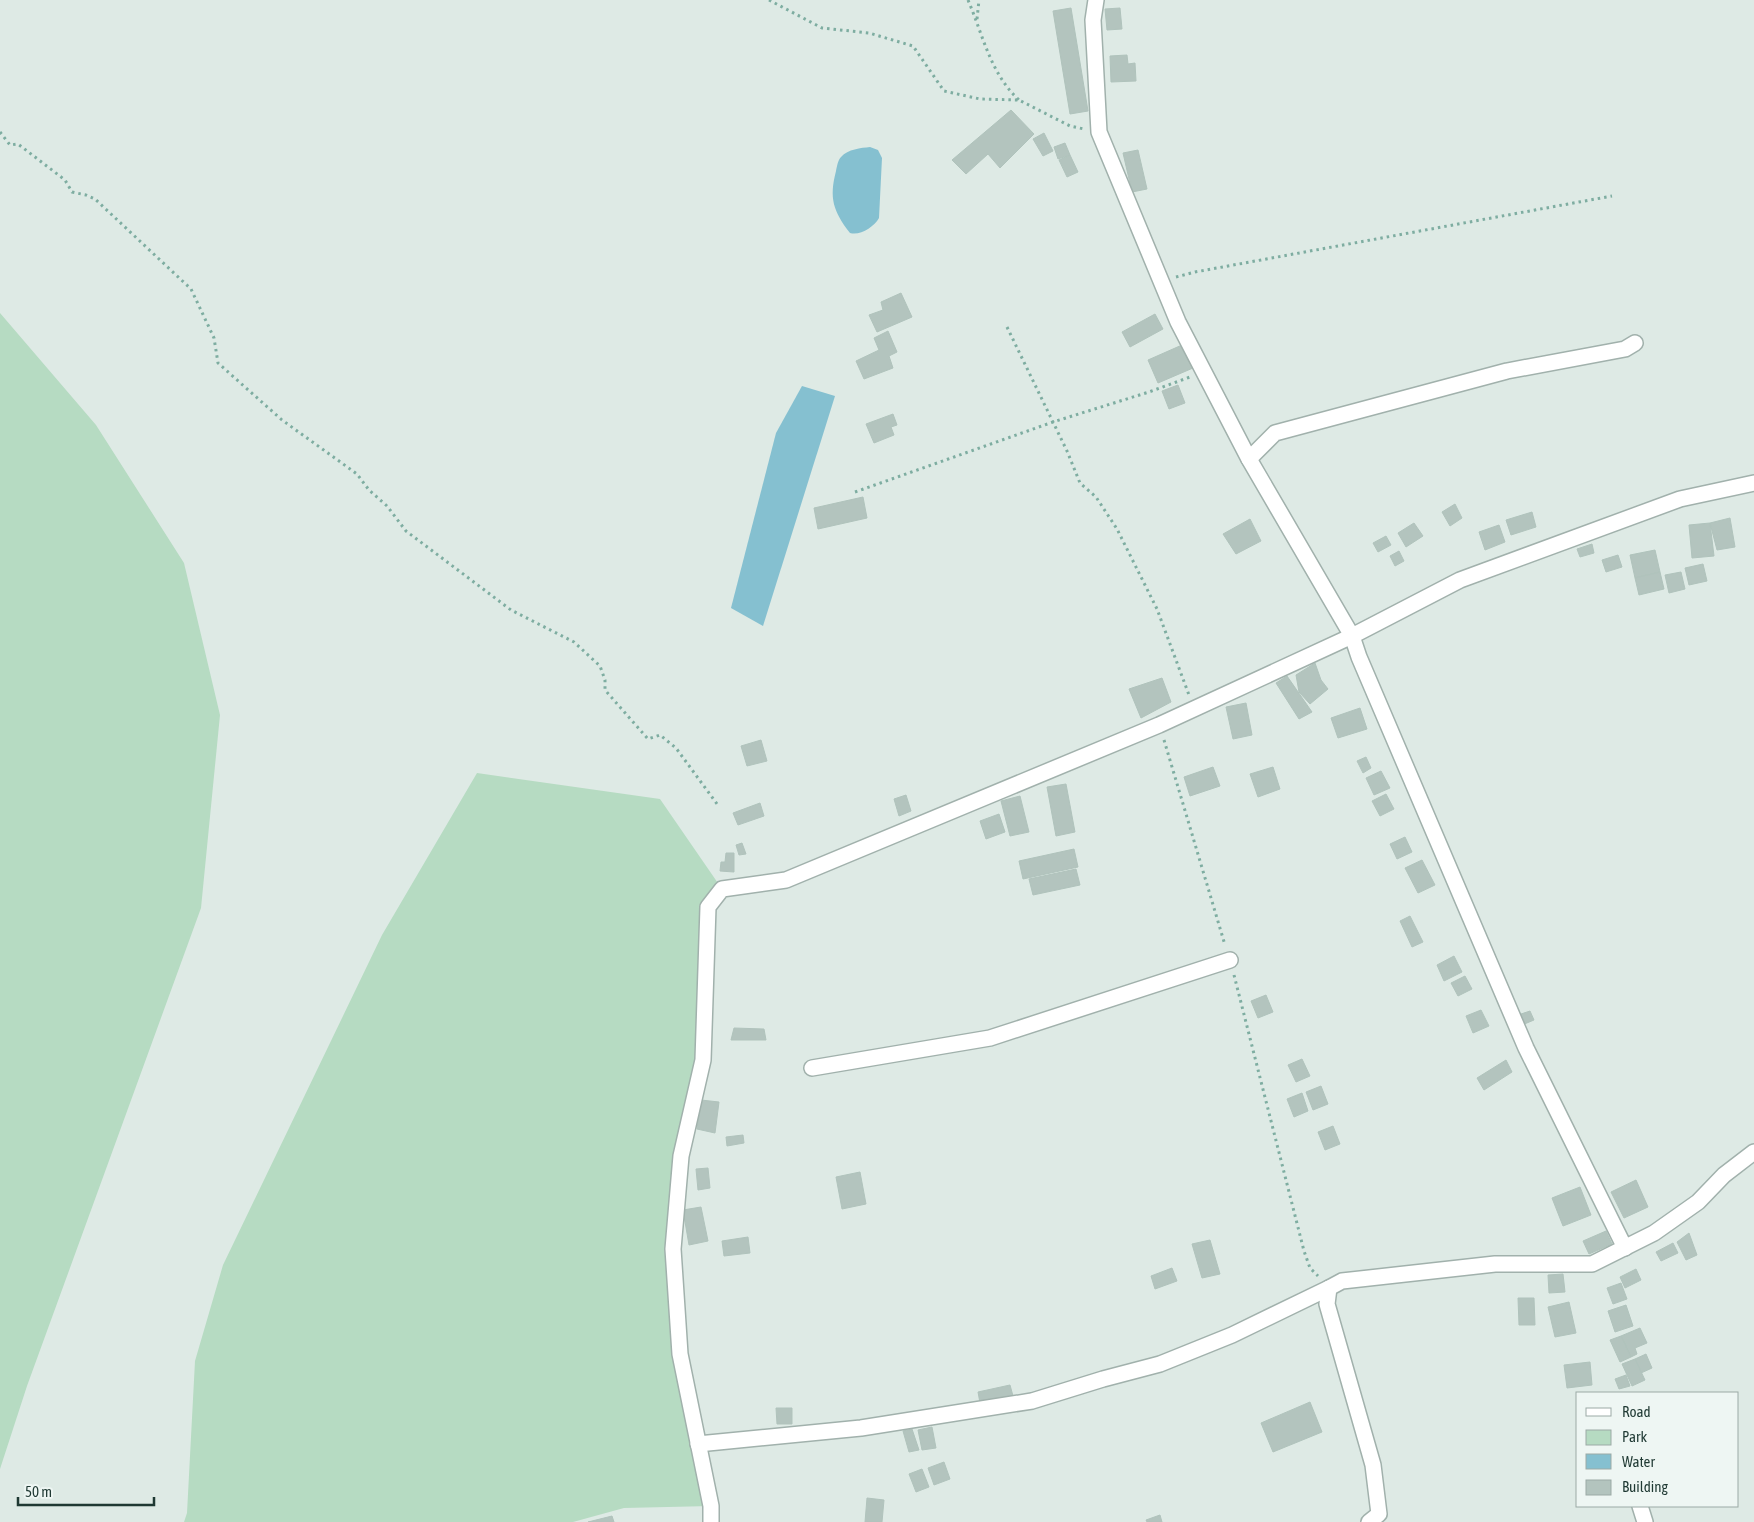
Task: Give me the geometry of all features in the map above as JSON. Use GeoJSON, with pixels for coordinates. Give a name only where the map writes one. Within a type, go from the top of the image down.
{"type":"FeatureCollection","features":[{"type":"Feature","properties":{"kind":"street"},"geometry":{"type":"LineString","coordinates":[[1096,0],[1093,20],[1099,132],[1178,322],[1248,459],[1352,636],[1359,657],[1526,1048],[1625,1248]]}},
{"type":"Feature","properties":{"kind":"street"},"geometry":{"type":"LineString","coordinates":[[1248,459],[1275,433],[1507,370],[1625,349],[1635,343]]}},
{"type":"Feature","properties":{"kind":"street"},"geometry":{"type":"LineString","coordinates":[[711,1522],[711,1506],[680,1354],[673,1249],[681,1156],[703,1060],[708,907],[722,889],[786,880],[1159,725],[1352,636],[1460,580],[1680,499],[1754,483]]}},
{"type":"Feature","properties":{"kind":"street"},"geometry":{"type":"LineString","coordinates":[[812,1068],[990,1038],[1230,960]]}},
{"type":"Feature","properties":{"kind":"street"},"geometry":{"type":"LineString","coordinates":[[698,1444],[862,1428],[1032,1401],[1160,1364],[1232,1335],[1342,1281],[1495,1264],[1592,1264],[1654,1234],[1698,1202],[1724,1175],[1754,1152]]}},
{"type":"Feature","properties":{"kind":"street"},"geometry":{"type":"LineString","coordinates":[[1329,1288],[1327,1304],[1373,1465],[1379,1514],[1369,1522]]}},
{"type":"Feature","properties":{"kind":"street"},"geometry":{"type":"LineString","coordinates":[[1640,1507],[1645,1522]]}},
{"type":"Feature","properties":{"kind":"path"},"geometry":{"type":"LineString","coordinates":[[769,0],[822,28],[869,33],[913,46],[944,91],[980,99],[1019,100]]}},
{"type":"Feature","properties":{"kind":"path"},"geometry":{"type":"LineString","coordinates":[[968,0],[990,58],[1007,89],[1019,100],[1070,126],[1099,132]]}},
{"type":"Feature","properties":{"kind":"path"},"geometry":{"type":"LineString","coordinates":[[977,20],[979,0]]}},
{"type":"Feature","properties":{"kind":"path"},"geometry":{"type":"LineString","coordinates":[[0,132],[10,144],[18,144],[65,180],[72,192],[95,199],[191,289],[214,338],[218,363],[282,420],[357,474],[369,490],[387,506],[406,530],[511,610],[574,642],[600,666],[605,680],[605,690],[628,718],[648,740],[660,734],[676,748],[717,804]]}},
{"type":"Feature","properties":{"kind":"path"},"geometry":{"type":"LineString","coordinates":[[1161,281],[1195,272],[1612,196]]}},
{"type":"Feature","properties":{"kind":"path"},"geometry":{"type":"LineString","coordinates":[[1007,326],[1067,451],[1080,483],[1096,497],[1117,529],[1157,609],[1194,710]]}},
{"type":"Feature","properties":{"kind":"path"},"geometry":{"type":"LineString","coordinates":[[855,492],[1053,422],[1149,392],[1204,372]]}},
{"type":"Feature","properties":{"kind":"path"},"geometry":{"type":"LineString","coordinates":[[1159,725],[1230,960],[1304,1250],[1310,1268],[1329,1288]]}},
{"type":"Feature","properties":{"kind":"green space"},"geometry":{"type":"Polygon","coordinates":[[[0,313],[96,425],[184,563],[220,715],[201,908],[27,1386],[0,1469],[0,313]]]}},
{"type":"Feature","properties":{"kind":"green space"},"geometry":{"type":"Polygon","coordinates":[[[477,773],[660,799],[722,889],[708,907],[703,1060],[673,1249],[680,1354],[711,1506],[624,1508],[573,1522],[184,1522],[187,1513],[195,1361],[223,1265],[382,935],[477,773]]]}},
{"type":"Feature","properties":{"kind":"water"},"geometry":{"type":"Polygon","coordinates":[[[870,147],[878,150],[882,158],[879,218],[874,225],[854,234],[850,233],[836,211],[833,197],[834,181],[837,165],[844,154],[855,149],[870,147]]]}},
{"type":"Feature","properties":{"kind":"water"},"geometry":{"type":"Polygon","coordinates":[[[802,386],[835,396],[763,626],[731,608],[776,433],[802,386]]]}},
{"type":"Feature","properties":{"kind":"building"},"geometry":{"type":"Polygon","coordinates":[[[1071,8],[1088,111],[1070,114],[1053,11],[1071,8]]]}},
{"type":"Feature","properties":{"kind":"building"},"geometry":{"type":"Polygon","coordinates":[[[1120,8],[1122,29],[1107,30],[1105,9],[1120,8]]]}},
{"type":"Feature","properties":{"kind":"building"},"geometry":{"type":"Polygon","coordinates":[[[1127,55],[1128,64],[1135,63],[1136,81],[1111,82],[1110,56],[1127,55]]]}},
{"type":"Feature","properties":{"kind":"building"},"geometry":{"type":"Polygon","coordinates":[[[1011,110],[1034,134],[1000,168],[988,154],[966,174],[952,160],[1011,110]]]}},
{"type":"Feature","properties":{"kind":"building"},"geometry":{"type":"Polygon","coordinates":[[[1044,133],[1053,151],[1043,156],[1033,139],[1044,133]]]}},
{"type":"Feature","properties":{"kind":"building"},"geometry":{"type":"Polygon","coordinates":[[[1065,143],[1070,155],[1058,159],[1054,147],[1065,143]]]}},
{"type":"Feature","properties":{"kind":"building"},"geometry":{"type":"Polygon","coordinates":[[[1138,150],[1147,189],[1132,192],[1123,153],[1138,150]]]}},
{"type":"Feature","properties":{"kind":"building"},"geometry":{"type":"Polygon","coordinates":[[[1070,155],[1078,172],[1067,177],[1059,160],[1070,155]]]}},
{"type":"Feature","properties":{"kind":"building"},"geometry":{"type":"Polygon","coordinates":[[[901,293],[912,317],[877,332],[869,315],[883,310],[881,302],[901,293]]]}},
{"type":"Feature","properties":{"kind":"building"},"geometry":{"type":"Polygon","coordinates":[[[1155,314],[1163,329],[1130,347],[1122,332],[1155,314]]]}},
{"type":"Feature","properties":{"kind":"building"},"geometry":{"type":"Polygon","coordinates":[[[888,331],[897,352],[889,356],[893,368],[864,379],[856,361],[879,350],[874,338],[888,331]]]}},
{"type":"Feature","properties":{"kind":"building"},"geometry":{"type":"Polygon","coordinates":[[[1182,345],[1193,368],[1158,383],[1148,360],[1182,345]]]}},
{"type":"Feature","properties":{"kind":"building"},"geometry":{"type":"Polygon","coordinates":[[[1178,385],[1185,403],[1169,409],[1162,391],[1178,385]]]}},
{"type":"Feature","properties":{"kind":"building"},"geometry":{"type":"Polygon","coordinates":[[[893,414],[897,425],[891,427],[894,435],[874,443],[866,424],[893,414]]]}},
{"type":"Feature","properties":{"kind":"building"},"geometry":{"type":"Polygon","coordinates":[[[863,497],[867,518],[818,529],[814,508],[863,497]]]}},
{"type":"Feature","properties":{"kind":"building"},"geometry":{"type":"Polygon","coordinates":[[[1455,504],[1462,518],[1450,526],[1442,512],[1455,504]]]}},
{"type":"Feature","properties":{"kind":"building"},"geometry":{"type":"Polygon","coordinates":[[[1532,512],[1536,527],[1511,535],[1506,520],[1532,512]]]}},
{"type":"Feature","properties":{"kind":"building"},"geometry":{"type":"Polygon","coordinates":[[[1730,518],[1735,547],[1717,550],[1710,523],[1730,518]]]}},
{"type":"Feature","properties":{"kind":"building"},"geometry":{"type":"Polygon","coordinates":[[[1250,519],[1261,541],[1236,554],[1223,534],[1250,519]]]}},
{"type":"Feature","properties":{"kind":"building"},"geometry":{"type":"Polygon","coordinates":[[[1414,523],[1423,536],[1406,547],[1398,533],[1414,523]]]}},
{"type":"Feature","properties":{"kind":"building"},"geometry":{"type":"Polygon","coordinates":[[[1710,523],[1714,556],[1692,558],[1689,525],[1710,523]]]}},
{"type":"Feature","properties":{"kind":"building"},"geometry":{"type":"Polygon","coordinates":[[[1499,525],[1505,542],[1485,550],[1479,532],[1499,525]]]}},
{"type":"Feature","properties":{"kind":"building"},"geometry":{"type":"Polygon","coordinates":[[[1386,536],[1391,545],[1378,552],[1373,543],[1386,536]]]}},
{"type":"Feature","properties":{"kind":"building"},"geometry":{"type":"Polygon","coordinates":[[[1592,544],[1594,553],[1580,557],[1577,549],[1592,544]]]}},
{"type":"Feature","properties":{"kind":"building"},"geometry":{"type":"Polygon","coordinates":[[[1655,550],[1660,572],[1635,578],[1630,555],[1655,550]]]}},
{"type":"Feature","properties":{"kind":"building"},"geometry":{"type":"Polygon","coordinates":[[[1399,551],[1404,561],[1395,566],[1390,556],[1399,551]]]}},
{"type":"Feature","properties":{"kind":"building"},"geometry":{"type":"Polygon","coordinates":[[[1618,555],[1622,567],[1606,572],[1602,560],[1618,555]]]}},
{"type":"Feature","properties":{"kind":"building"},"geometry":{"type":"Polygon","coordinates":[[[1703,564],[1707,581],[1689,585],[1685,568],[1703,564]]]}},
{"type":"Feature","properties":{"kind":"building"},"geometry":{"type":"Polygon","coordinates":[[[1660,572],[1664,589],[1639,595],[1635,578],[1660,572]]]}},
{"type":"Feature","properties":{"kind":"building"},"geometry":{"type":"Polygon","coordinates":[[[1681,572],[1685,589],[1669,593],[1665,575],[1681,572]]]}},
{"type":"Feature","properties":{"kind":"building"},"geometry":{"type":"Polygon","coordinates":[[[1315,663],[1321,680],[1328,689],[1310,704],[1299,692],[1296,675],[1315,663]]]}},
{"type":"Feature","properties":{"kind":"building"},"geometry":{"type":"Polygon","coordinates":[[[1287,676],[1312,712],[1299,719],[1276,683],[1287,676]]]}},
{"type":"Feature","properties":{"kind":"building"},"geometry":{"type":"Polygon","coordinates":[[[1162,678],[1171,702],[1141,718],[1129,689],[1162,678]]]}},
{"type":"Feature","properties":{"kind":"building"},"geometry":{"type":"Polygon","coordinates":[[[1246,703],[1252,735],[1233,739],[1226,707],[1246,703]]]}},
{"type":"Feature","properties":{"kind":"building"},"geometry":{"type":"Polygon","coordinates":[[[1360,708],[1367,729],[1338,738],[1331,718],[1360,708]]]}},
{"type":"Feature","properties":{"kind":"building"},"geometry":{"type":"Polygon","coordinates":[[[761,740],[767,761],[747,766],[741,746],[761,740]]]}},
{"type":"Feature","properties":{"kind":"building"},"geometry":{"type":"Polygon","coordinates":[[[1366,757],[1371,768],[1363,773],[1357,761],[1366,757]]]}},
{"type":"Feature","properties":{"kind":"building"},"geometry":{"type":"Polygon","coordinates":[[[1213,767],[1220,786],[1190,796],[1184,777],[1213,767]]]}},
{"type":"Feature","properties":{"kind":"building"},"geometry":{"type":"Polygon","coordinates":[[[1273,767],[1280,789],[1258,797],[1250,774],[1273,767]]]}},
{"type":"Feature","properties":{"kind":"building"},"geometry":{"type":"Polygon","coordinates":[[[1381,771],[1390,788],[1374,795],[1366,778],[1381,771]]]}},
{"type":"Feature","properties":{"kind":"building"},"geometry":{"type":"Polygon","coordinates":[[[1066,784],[1075,832],[1056,836],[1047,787],[1066,784]]]}},
{"type":"Feature","properties":{"kind":"building"},"geometry":{"type":"Polygon","coordinates":[[[1386,794],[1394,809],[1380,816],[1372,801],[1386,794]]]}},
{"type":"Feature","properties":{"kind":"building"},"geometry":{"type":"Polygon","coordinates":[[[906,795],[911,811],[899,816],[894,799],[906,795]]]}},
{"type":"Feature","properties":{"kind":"building"},"geometry":{"type":"Polygon","coordinates":[[[1020,796],[1029,832],[1010,836],[1001,801],[1020,796]]]}},
{"type":"Feature","properties":{"kind":"building"},"geometry":{"type":"Polygon","coordinates":[[[760,803],[764,816],[738,825],[733,813],[760,803]]]}},
{"type":"Feature","properties":{"kind":"building"},"geometry":{"type":"Polygon","coordinates":[[[999,814],[1005,832],[986,839],[980,821],[999,814]]]}},
{"type":"Feature","properties":{"kind":"building"},"geometry":{"type":"Polygon","coordinates":[[[1405,837],[1412,852],[1397,859],[1390,844],[1405,837]]]}},
{"type":"Feature","properties":{"kind":"building"},"geometry":{"type":"Polygon","coordinates":[[[742,843],[746,854],[739,855],[736,845],[742,843]]]}},
{"type":"Feature","properties":{"kind":"building"},"geometry":{"type":"Polygon","coordinates":[[[1074,849],[1078,867],[1023,879],[1019,861],[1074,849]]]}},
{"type":"Feature","properties":{"kind":"building"},"geometry":{"type":"Polygon","coordinates":[[[726,853],[734,853],[734,872],[720,871],[721,862],[725,862],[726,853]]]}},
{"type":"Feature","properties":{"kind":"building"},"geometry":{"type":"Polygon","coordinates":[[[1422,860],[1435,885],[1418,893],[1405,868],[1422,860]]]}},
{"type":"Feature","properties":{"kind":"building"},"geometry":{"type":"Polygon","coordinates":[[[1076,869],[1080,885],[1033,895],[1029,879],[1076,869]]]}},
{"type":"Feature","properties":{"kind":"building"},"geometry":{"type":"Polygon","coordinates":[[[1410,916],[1423,942],[1412,947],[1400,921],[1410,916]]]}},
{"type":"Feature","properties":{"kind":"building"},"geometry":{"type":"Polygon","coordinates":[[[1454,956],[1462,972],[1444,981],[1437,965],[1454,956]]]}},
{"type":"Feature","properties":{"kind":"building"},"geometry":{"type":"Polygon","coordinates":[[[1465,976],[1472,989],[1458,996],[1451,983],[1465,976]]]}},
{"type":"Feature","properties":{"kind":"building"},"geometry":{"type":"Polygon","coordinates":[[[1266,995],[1273,1012],[1258,1018],[1251,1001],[1266,995]]]}},
{"type":"Feature","properties":{"kind":"building"},"geometry":{"type":"Polygon","coordinates":[[[1481,1010],[1489,1026],[1473,1033],[1466,1016],[1481,1010]]]}},
{"type":"Feature","properties":{"kind":"building"},"geometry":{"type":"Polygon","coordinates":[[[1530,1011],[1534,1020],[1522,1025],[1518,1015],[1530,1011]]]}},
{"type":"Feature","properties":{"kind":"building"},"geometry":{"type":"Polygon","coordinates":[[[734,1028],[764,1029],[766,1040],[731,1040],[734,1028]]]}},
{"type":"Feature","properties":{"kind":"building"},"geometry":{"type":"Polygon","coordinates":[[[1302,1059],[1310,1076],[1296,1082],[1288,1065],[1302,1059]]]}},
{"type":"Feature","properties":{"kind":"building"},"geometry":{"type":"Polygon","coordinates":[[[1506,1060],[1512,1072],[1484,1090],[1477,1078],[1506,1060]]]}},
{"type":"Feature","properties":{"kind":"building"},"geometry":{"type":"Polygon","coordinates":[[[1321,1086],[1328,1104],[1313,1110],[1306,1092],[1321,1086]]]}},
{"type":"Feature","properties":{"kind":"building"},"geometry":{"type":"Polygon","coordinates":[[[1302,1093],[1308,1111],[1294,1117],[1287,1099],[1302,1093]]]}},
{"type":"Feature","properties":{"kind":"building"},"geometry":{"type":"Polygon","coordinates":[[[701,1100],[719,1102],[715,1133],[697,1129],[701,1100]]]}},
{"type":"Feature","properties":{"kind":"building"},"geometry":{"type":"Polygon","coordinates":[[[1333,1126],[1340,1144],[1325,1150],[1318,1132],[1333,1126]]]}},
{"type":"Feature","properties":{"kind":"building"},"geometry":{"type":"Polygon","coordinates":[[[743,1135],[744,1143],[727,1146],[726,1137],[743,1135]]]}},
{"type":"Feature","properties":{"kind":"building"},"geometry":{"type":"Polygon","coordinates":[[[708,1168],[710,1188],[698,1190],[696,1169],[708,1168]]]}},
{"type":"Feature","properties":{"kind":"building"},"geometry":{"type":"Polygon","coordinates":[[[860,1172],[866,1204],[842,1209],[836,1177],[860,1172]]]}},
{"type":"Feature","properties":{"kind":"building"},"geometry":{"type":"Polygon","coordinates":[[[1636,1180],[1648,1207],[1624,1218],[1611,1192],[1636,1180]]]}},
{"type":"Feature","properties":{"kind":"building"},"geometry":{"type":"Polygon","coordinates":[[[1580,1187],[1591,1215],[1563,1226],[1552,1198],[1580,1187]]]}},
{"type":"Feature","properties":{"kind":"building"},"geometry":{"type":"Polygon","coordinates":[[[701,1207],[708,1241],[689,1245],[683,1210],[701,1207]]]}},
{"type":"Feature","properties":{"kind":"building"},"geometry":{"type":"Polygon","coordinates":[[[1606,1231],[1612,1244],[1589,1254],[1583,1241],[1606,1231]]]}},
{"type":"Feature","properties":{"kind":"building"},"geometry":{"type":"Polygon","coordinates":[[[1689,1233],[1697,1255],[1686,1260],[1677,1242],[1689,1233]]]}},
{"type":"Feature","properties":{"kind":"building"},"geometry":{"type":"Polygon","coordinates":[[[748,1237],[750,1253],[724,1256],[722,1241],[748,1237]]]}},
{"type":"Feature","properties":{"kind":"building"},"geometry":{"type":"Polygon","coordinates":[[[1210,1240],[1220,1274],[1202,1278],[1192,1244],[1210,1240]]]}},
{"type":"Feature","properties":{"kind":"building"},"geometry":{"type":"Polygon","coordinates":[[[1673,1243],[1678,1253],[1661,1261],[1656,1252],[1673,1243]]]}},
{"type":"Feature","properties":{"kind":"building"},"geometry":{"type":"Polygon","coordinates":[[[1172,1268],[1177,1281],[1155,1289],[1151,1276],[1172,1268]]]}},
{"type":"Feature","properties":{"kind":"building"},"geometry":{"type":"Polygon","coordinates":[[[1636,1269],[1641,1280],[1625,1288],[1620,1277],[1636,1269]]]}},
{"type":"Feature","properties":{"kind":"building"},"geometry":{"type":"Polygon","coordinates":[[[1563,1274],[1565,1292],[1549,1293],[1548,1275],[1563,1274]]]}},
{"type":"Feature","properties":{"kind":"building"},"geometry":{"type":"Polygon","coordinates":[[[1621,1283],[1627,1299],[1613,1304],[1607,1288],[1621,1283]]]}},
{"type":"Feature","properties":{"kind":"building"},"geometry":{"type":"Polygon","coordinates":[[[1518,1298],[1534,1298],[1535,1325],[1519,1325],[1518,1298]]]}},
{"type":"Feature","properties":{"kind":"building"},"geometry":{"type":"Polygon","coordinates":[[[1569,1302],[1576,1333],[1555,1337],[1548,1307],[1569,1302]]]}},
{"type":"Feature","properties":{"kind":"building"},"geometry":{"type":"Polygon","coordinates":[[[1626,1305],[1633,1326],[1615,1332],[1608,1311],[1626,1305]]]}},
{"type":"Feature","properties":{"kind":"building"},"geometry":{"type":"Polygon","coordinates":[[[1640,1328],[1647,1343],[1635,1348],[1637,1354],[1631,1357],[1621,1336],[1640,1328]]]}},
{"type":"Feature","properties":{"kind":"building"},"geometry":{"type":"Polygon","coordinates":[[[1621,1336],[1631,1357],[1620,1362],[1610,1340],[1621,1336]]]}},
{"type":"Feature","properties":{"kind":"building"},"geometry":{"type":"Polygon","coordinates":[[[1646,1354],[1652,1368],[1641,1373],[1635,1359],[1646,1354]]]}},
{"type":"Feature","properties":{"kind":"building"},"geometry":{"type":"Polygon","coordinates":[[[1635,1359],[1645,1380],[1632,1386],[1622,1364],[1635,1359]]]}},
{"type":"Feature","properties":{"kind":"building"},"geometry":{"type":"Polygon","coordinates":[[[1590,1362],[1592,1385],[1567,1388],[1564,1365],[1590,1362]]]}},
{"type":"Feature","properties":{"kind":"building"},"geometry":{"type":"Polygon","coordinates":[[[1626,1375],[1630,1386],[1619,1389],[1615,1379],[1626,1375]]]}},
{"type":"Feature","properties":{"kind":"building"},"geometry":{"type":"Polygon","coordinates":[[[1010,1385],[1013,1396],[980,1403],[978,1392],[1010,1385]]]}},
{"type":"Feature","properties":{"kind":"building"},"geometry":{"type":"Polygon","coordinates":[[[1310,1402],[1322,1432],[1273,1452],[1261,1423],[1310,1402]]]}},
{"type":"Feature","properties":{"kind":"building"},"geometry":{"type":"Polygon","coordinates":[[[776,1408],[792,1408],[792,1424],[777,1424],[776,1408]]]}},
{"type":"Feature","properties":{"kind":"building"},"geometry":{"type":"Polygon","coordinates":[[[932,1427],[936,1448],[922,1450],[918,1430],[932,1427]]]}},
{"type":"Feature","properties":{"kind":"building"},"geometry":{"type":"Polygon","coordinates":[[[912,1429],[919,1450],[909,1452],[903,1431],[912,1429]]]}},
{"type":"Feature","properties":{"kind":"building"},"geometry":{"type":"Polygon","coordinates":[[[944,1462],[950,1479],[934,1485],[928,1468],[944,1462]]]}},
{"type":"Feature","properties":{"kind":"building"},"geometry":{"type":"Polygon","coordinates":[[[922,1469],[929,1487],[916,1492],[909,1474],[922,1469]]]}},
{"type":"Feature","properties":{"kind":"building"},"geometry":{"type":"Polygon","coordinates":[[[867,1498],[884,1500],[882,1522],[865,1522],[867,1498]]]}},
{"type":"Feature","properties":{"kind":"building"},"geometry":{"type":"Polygon","coordinates":[[[1160,1515],[1162,1522],[1147,1522],[1146,1520],[1160,1515]]]}},
{"type":"Feature","properties":{"kind":"building"},"geometry":{"type":"Polygon","coordinates":[[[612,1516],[614,1522],[588,1522],[612,1516]]]}}]}
